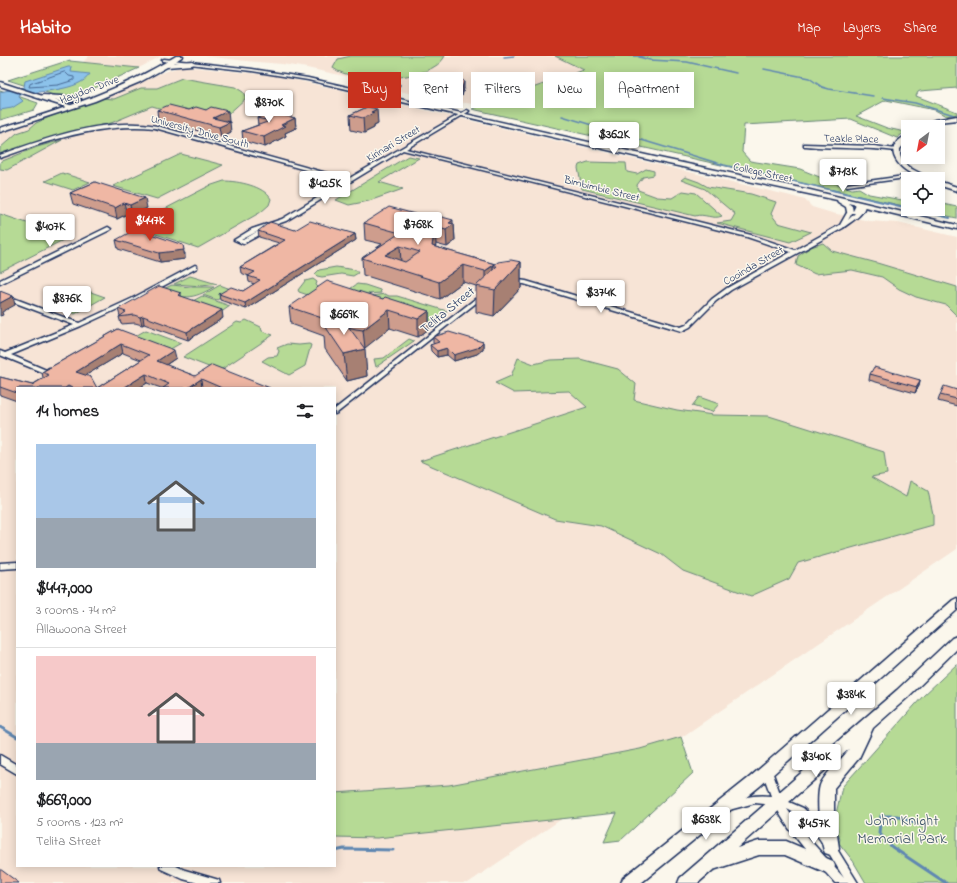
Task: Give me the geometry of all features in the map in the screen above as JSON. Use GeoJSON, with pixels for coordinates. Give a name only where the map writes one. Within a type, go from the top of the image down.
{"type":"FeatureCollection","features":[{"type":"Feature","properties":{"kind":"main road"},"geometry":{"type":"LineString","coordinates":[[171,59],[195,59],[201,61]]}},
{"type":"Feature","properties":{"kind":"main road","name":"Haydon Drive"},"geometry":{"type":"LineString","coordinates":[[0,124],[43,105],[65,106],[171,59]]}},
{"type":"Feature","properties":{"kind":"main road","name":"Haydon Drive"},"geometry":{"type":"LineString","coordinates":[[0,130],[142,78],[171,59]]}},
{"type":"Feature","properties":{"kind":"main road"},"geometry":{"type":"LineString","coordinates":[[43,105],[58,100],[78,99]]}},
{"type":"Feature","properties":{"kind":"main road"},"geometry":{"type":"LineString","coordinates":[[629,883],[725,807],[876,676],[957,603]]}},
{"type":"Feature","properties":{"kind":"main road"},"geometry":{"type":"LineString","coordinates":[[686,883],[709,865],[902,694],[957,641]]}},
{"type":"Feature","properties":{"kind":"main road"},"geometry":{"type":"LineString","coordinates":[[831,848],[826,816],[827,786],[854,754],[868,723]]}},
{"type":"Feature","properties":{"kind":"main road"},"geometry":{"type":"LineString","coordinates":[[709,865],[759,848],[786,848],[827,866]]}},
{"type":"Feature","properties":{"kind":"street","name":"College Street"},"geometry":{"type":"LineString","coordinates":[[171,59],[190,59],[293,76],[575,135],[659,160],[810,192],[862,208],[888,213],[897,212],[957,227]]}},
{"type":"Feature","properties":{"kind":"street","name":"College Street"},"geometry":{"type":"LineString","coordinates":[[201,61],[278,70],[348,85]]}},
{"type":"Feature","properties":{"kind":"street"},"geometry":{"type":"LineString","coordinates":[[0,84],[32,95],[43,105],[65,106]]}},
{"type":"Feature","properties":{"kind":"street","name":"College Street"},"geometry":{"type":"LineString","coordinates":[[401,97],[464,113]]}},
{"type":"Feature","properties":{"kind":"street","name":"Kirinari Street"},"geometry":{"type":"LineString","coordinates":[[266,226],[261,232],[244,242],[237,240],[254,230],[266,226],[284,220],[402,148],[464,113]]}},
{"type":"Feature","properties":{"kind":"street"},"geometry":{"type":"LineString","coordinates":[[944,120],[957,118]]}},
{"type":"Feature","properties":{"kind":"street","name":"University Drive South"},"geometry":{"type":"LineString","coordinates":[[0,158],[34,145],[73,134],[117,126],[142,125],[155,127],[349,181]]}},
{"type":"Feature","properties":{"kind":"street","name":"Teakle Place"},"geometry":{"type":"LineString","coordinates":[[806,145],[823,147],[882,147],[896,150]]}},
{"type":"Feature","properties":{"kind":"street"},"geometry":{"type":"LineString","coordinates":[[901,145],[896,150],[900,161],[914,172]]}},
{"type":"Feature","properties":{"kind":"street","name":"Bimbimbie Street"},"geometry":{"type":"LineString","coordinates":[[402,148],[748,236],[795,252]]}},
{"type":"Feature","properties":{"kind":"street"},"geometry":{"type":"LineString","coordinates":[[847,185],[901,177]]}},
{"type":"Feature","properties":{"kind":"street"},"geometry":{"type":"LineString","coordinates":[[945,185],[957,189]]}},
{"type":"Feature","properties":{"kind":"street"},"geometry":{"type":"LineString","coordinates":[[810,192],[816,196],[845,203],[849,206],[850,212],[841,227]]}},
{"type":"Feature","properties":{"kind":"street"},"geometry":{"type":"LineString","coordinates":[[850,212],[854,212],[858,206],[862,208]]}},
{"type":"Feature","properties":{"kind":"street","name":"Cooinda Street"},"geometry":{"type":"LineString","coordinates":[[504,282],[524,282],[682,330],[714,300],[729,289],[841,227],[854,218],[862,208]]}},
{"type":"Feature","properties":{"kind":"street"},"geometry":{"type":"LineString","coordinates":[[0,282],[108,229]]}},
{"type":"Feature","properties":{"kind":"street"},"geometry":{"type":"LineString","coordinates":[[3,354],[79,325],[133,300],[195,268]]}},
{"type":"Feature","properties":{"kind":"street","name":"Telita Street"},"geometry":{"type":"LineString","coordinates":[[336,411],[489,289]]}},
{"type":"Feature","properties":{"kind":"street"},"geometry":{"type":"LineString","coordinates":[[0,295],[79,325]]}},
{"type":"Feature","properties":{"kind":"street"},"geometry":{"type":"LineString","coordinates":[[3,354],[46,372],[58,364]]}},
{"type":"Feature","properties":{"kind":"street"},"geometry":{"type":"LineString","coordinates":[[0,566],[16,565]]}},
{"type":"Feature","properties":{"kind":"street"},"geometry":{"type":"LineString","coordinates":[[0,759],[16,769]]}},
{"type":"Feature","properties":{"kind":"street"},"geometry":{"type":"LineString","coordinates":[[766,771],[779,802],[786,814],[842,883]]}},
{"type":"Feature","properties":{"kind":"street"},"geometry":{"type":"LineString","coordinates":[[725,807],[758,799],[779,802],[800,811],[811,822],[831,848],[853,883]]}},
{"type":"Feature","properties":{"kind":"street"},"geometry":{"type":"LineString","coordinates":[[167,867],[183,874],[214,883]]}},
{"type":"Feature","properties":{"kind":"shaded area"},"geometry":{"type":"Polygon","coordinates":[[[89,56],[161,56],[139,68],[83,62],[89,56]]]}},
{"type":"Feature","properties":{"kind":"shaded area"},"geometry":{"type":"Polygon","coordinates":[[[205,56],[556,56],[584,70],[579,72],[543,72],[543,87],[535,90],[535,72],[471,72],[471,104],[463,103],[463,72],[409,72],[409,93],[401,91],[401,72],[348,72],[348,77],[282,64],[205,56]]]}},
{"type":"Feature","properties":{"kind":"shaded area"},"geometry":{"type":"Polygon","coordinates":[[[182,66],[278,76],[348,92],[348,108],[401,108],[401,104],[409,106],[409,108],[416,108],[787,195],[805,200],[812,207],[832,213],[869,221],[898,223],[957,237],[957,549],[468,883],[0,883],[0,133],[100,101],[159,74],[182,66]]]}},
{"type":"Feature","properties":{"kind":"green space"},"geometry":{"type":"Polygon","coordinates":[[[351,56],[445,56],[438,65],[421,72],[409,72],[409,75],[401,76],[401,72],[348,72],[348,74],[333,68],[338,59],[351,56]]]}},
{"type":"Feature","properties":{"kind":"green space"},"geometry":{"type":"Polygon","coordinates":[[[555,56],[957,56],[957,88],[920,91],[916,96],[957,112],[957,114],[946,116],[935,110],[886,100],[856,116],[887,128],[901,131],[901,135],[897,138],[851,119],[744,125],[742,152],[750,161],[800,169],[852,189],[859,188],[869,194],[901,200],[901,205],[472,109],[535,108],[535,87],[543,84],[543,108],[596,108],[596,72],[578,72],[584,70],[555,56]]]}},
{"type":"Feature","properties":{"kind":"green space"},"geometry":{"type":"Polygon","coordinates":[[[70,60],[139,68],[79,95],[57,96],[8,80],[70,60]]]}},
{"type":"Feature","properties":{"kind":"green space"},"geometry":{"type":"Polygon","coordinates":[[[182,78],[235,87],[243,92],[246,98],[226,116],[173,112],[152,106],[111,123],[51,138],[0,155],[0,148],[17,133],[29,129],[36,123],[56,114],[101,98],[114,99],[141,88],[157,88],[182,78]]]}},
{"type":"Feature","properties":{"kind":"green space"},"geometry":{"type":"Polygon","coordinates":[[[0,90],[38,103],[34,110],[0,120],[0,90]]]}},
{"type":"Feature","properties":{"kind":"green space"},"geometry":{"type":"Polygon","coordinates":[[[62,140],[7,170],[0,169],[0,162],[37,147],[62,140]]]}},
{"type":"Feature","properties":{"kind":"green space"},"geometry":{"type":"Polygon","coordinates":[[[181,154],[223,165],[157,199],[113,186],[181,154]]]}},
{"type":"Feature","properties":{"kind":"green space"},"geometry":{"type":"Polygon","coordinates":[[[408,156],[419,158],[379,182],[403,189],[369,201],[349,205],[336,200],[408,156]]]}},
{"type":"Feature","properties":{"kind":"green space"},"geometry":{"type":"Polygon","coordinates":[[[588,162],[626,163],[627,172],[637,174],[646,169],[654,171],[654,175],[643,177],[637,185],[638,190],[657,197],[672,198],[683,191],[696,193],[722,216],[695,216],[582,189],[578,168],[579,165],[588,162]]]}},
{"type":"Feature","properties":{"kind":"green space"},"geometry":{"type":"Polygon","coordinates":[[[62,173],[90,182],[73,190],[45,181],[62,173]]]}},
{"type":"Feature","properties":{"kind":"green space"},"geometry":{"type":"Polygon","coordinates":[[[685,177],[708,187],[751,194],[776,202],[771,214],[778,223],[811,232],[790,242],[717,223],[731,221],[735,214],[705,189],[681,180],[685,177]]]}},
{"type":"Feature","properties":{"kind":"green space"},"geometry":{"type":"Polygon","coordinates":[[[224,181],[243,183],[263,191],[268,194],[271,199],[269,205],[261,212],[198,248],[132,226],[209,186],[224,181]]]}},
{"type":"Feature","properties":{"kind":"green space"},"geometry":{"type":"Polygon","coordinates":[[[945,204],[957,207],[957,218],[945,215],[945,204]]]}},
{"type":"Feature","properties":{"kind":"green space"},"geometry":{"type":"Polygon","coordinates":[[[0,214],[69,237],[0,272],[0,214]]]}},
{"type":"Feature","properties":{"kind":"green space"},"geometry":{"type":"Polygon","coordinates":[[[823,243],[832,251],[957,287],[957,316],[946,305],[916,297],[899,289],[882,277],[852,270],[815,274],[796,265],[798,256],[811,247],[823,243]]]}},
{"type":"Feature","properties":{"kind":"green space"},"geometry":{"type":"Polygon","coordinates":[[[336,267],[356,270],[358,273],[353,276],[341,274],[322,277],[315,274],[319,270],[336,267]]]}},
{"type":"Feature","properties":{"kind":"green space"},"geometry":{"type":"Polygon","coordinates":[[[190,276],[217,284],[202,286],[174,284],[190,276]]]}},
{"type":"Feature","properties":{"kind":"green space"},"geometry":{"type":"Polygon","coordinates":[[[313,279],[317,282],[316,285],[320,289],[308,295],[299,292],[298,290],[305,281],[313,279]]]}},
{"type":"Feature","properties":{"kind":"green space"},"geometry":{"type":"Polygon","coordinates":[[[357,284],[380,290],[381,293],[340,296],[357,284]]]}},
{"type":"Feature","properties":{"kind":"green space"},"geometry":{"type":"Polygon","coordinates":[[[172,285],[214,287],[200,294],[187,297],[175,296],[159,291],[172,285]]]}},
{"type":"Feature","properties":{"kind":"green space"},"geometry":{"type":"Polygon","coordinates":[[[220,285],[233,290],[217,300],[203,295],[220,285]]]}},
{"type":"Feature","properties":{"kind":"green space"},"geometry":{"type":"Polygon","coordinates":[[[88,291],[105,297],[75,314],[58,307],[88,291]]]}},
{"type":"Feature","properties":{"kind":"green space"},"geometry":{"type":"Polygon","coordinates":[[[385,294],[389,296],[397,296],[447,311],[433,322],[419,321],[372,296],[385,294]]]}},
{"type":"Feature","properties":{"kind":"green space"},"geometry":{"type":"Polygon","coordinates":[[[202,296],[230,306],[220,313],[191,302],[202,296]]]}},
{"type":"Feature","properties":{"kind":"green space"},"geometry":{"type":"Polygon","coordinates":[[[246,320],[261,327],[262,331],[273,335],[219,371],[183,357],[237,322],[241,323],[246,320]]]}},
{"type":"Feature","properties":{"kind":"green space"},"geometry":{"type":"Polygon","coordinates":[[[146,330],[181,343],[167,351],[132,338],[146,330]]]}},
{"type":"Feature","properties":{"kind":"green space"},"geometry":{"type":"Polygon","coordinates":[[[409,339],[414,341],[376,367],[374,359],[384,358],[409,339]]]}},
{"type":"Feature","properties":{"kind":"green space"},"geometry":{"type":"Polygon","coordinates":[[[287,344],[311,345],[305,366],[289,375],[262,361],[268,357],[277,356],[279,351],[277,348],[287,344]]]}},
{"type":"Feature","properties":{"kind":"green space"},"geometry":{"type":"Polygon","coordinates":[[[518,358],[534,364],[550,360],[580,359],[618,369],[636,384],[634,400],[677,410],[713,415],[769,416],[884,452],[887,474],[871,477],[906,497],[910,481],[928,491],[933,514],[933,525],[798,563],[789,579],[751,596],[683,571],[661,554],[601,526],[555,519],[420,461],[587,407],[569,391],[514,393],[495,383],[511,376],[518,358]]]}},
{"type":"Feature","properties":{"kind":"green space"},"geometry":{"type":"Polygon","coordinates":[[[699,397],[719,404],[712,412],[692,406],[699,397]]]}},
{"type":"Feature","properties":{"kind":"green space","name":"John Knight Memorial Park"},"geometry":{"type":"Polygon","coordinates":[[[957,664],[957,883],[866,883],[853,861],[839,843],[840,839],[834,823],[842,787],[923,696],[957,664]]]}},
{"type":"Feature","properties":{"kind":"green space"},"geometry":{"type":"Polygon","coordinates":[[[681,737],[693,773],[621,840],[604,842],[617,813],[377,838],[336,837],[336,793],[449,785],[640,749],[681,737]]]}},
{"type":"Feature","properties":{"kind":"water"},"geometry":{"type":"Polygon","coordinates":[[[72,67],[71,72],[90,74],[84,80],[68,87],[20,95],[19,97],[23,101],[12,108],[0,110],[0,92],[24,87],[25,81],[72,67]]]}},
{"type":"Feature","properties":{"kind":"building"},"geometry":{"type":"Polygon","coordinates":[[[169,105],[189,110],[196,107],[206,110],[211,107],[228,111],[213,118],[230,122],[219,127],[157,110],[169,105]]]}},
{"type":"Feature","properties":{"kind":"building"},"geometry":{"type":"Polygon","coordinates":[[[365,108],[377,109],[371,112],[374,113],[363,118],[350,115],[365,108]]]}},
{"type":"Feature","properties":{"kind":"building"},"geometry":{"type":"Polygon","coordinates":[[[270,112],[295,118],[281,125],[285,126],[264,137],[242,131],[270,121],[257,118],[270,112]]]}},
{"type":"Feature","properties":{"kind":"building"},"geometry":{"type":"Polygon","coordinates":[[[95,182],[145,198],[130,205],[124,203],[115,208],[70,193],[95,182]]]}},
{"type":"Feature","properties":{"kind":"building"},"geometry":{"type":"Polygon","coordinates":[[[389,207],[437,220],[442,217],[453,220],[449,223],[454,224],[446,230],[435,227],[432,246],[495,264],[485,271],[463,265],[439,282],[362,258],[400,233],[364,223],[389,207]],[[400,246],[385,255],[405,262],[420,252],[400,246]]]}},
{"type":"Feature","properties":{"kind":"building"},"geometry":{"type":"Polygon","coordinates":[[[310,221],[355,234],[245,303],[219,294],[231,287],[243,291],[260,280],[248,276],[255,272],[240,267],[285,240],[258,231],[270,222],[295,230],[310,221]]]}},
{"type":"Feature","properties":{"kind":"building"},"geometry":{"type":"Polygon","coordinates":[[[136,229],[183,245],[184,250],[159,253],[116,240],[136,229]]]}},
{"type":"Feature","properties":{"kind":"building"},"geometry":{"type":"Polygon","coordinates":[[[511,260],[521,262],[495,290],[476,286],[497,266],[493,266],[498,262],[511,260]]]}},
{"type":"Feature","properties":{"kind":"building"},"geometry":{"type":"Polygon","coordinates":[[[327,281],[383,299],[385,297],[429,311],[418,319],[389,310],[363,330],[348,327],[342,318],[331,321],[289,307],[327,281]]]}},
{"type":"Feature","properties":{"kind":"building"},"geometry":{"type":"Polygon","coordinates":[[[159,286],[181,293],[178,295],[222,310],[187,332],[143,316],[140,317],[134,315],[119,317],[126,312],[118,309],[159,286]]]}},
{"type":"Feature","properties":{"kind":"building"},"geometry":{"type":"Polygon","coordinates":[[[0,291],[13,296],[0,303],[0,291]]]}},
{"type":"Feature","properties":{"kind":"building"},"geometry":{"type":"Polygon","coordinates":[[[342,318],[365,349],[344,354],[323,323],[342,318]]]}},
{"type":"Feature","properties":{"kind":"building"},"geometry":{"type":"Polygon","coordinates":[[[118,329],[174,350],[157,361],[195,376],[212,365],[267,387],[220,387],[201,379],[189,387],[164,387],[169,384],[146,374],[125,387],[99,387],[149,355],[121,344],[76,372],[91,377],[96,387],[16,387],[16,393],[0,387],[0,377],[32,385],[49,375],[42,372],[118,329]]]}},
{"type":"Feature","properties":{"kind":"building"},"geometry":{"type":"Polygon","coordinates":[[[449,332],[483,342],[477,348],[454,355],[447,348],[437,351],[430,345],[439,342],[433,337],[449,332]]]}},
{"type":"Feature","properties":{"kind":"building"},"geometry":{"type":"Polygon","coordinates":[[[874,367],[920,380],[917,387],[870,374],[874,367]]]}},
{"type":"Feature","properties":{"kind":"building"},"geometry":{"type":"Polygon","coordinates":[[[944,386],[957,390],[957,399],[940,395],[944,386]]]}},
{"type":"Feature","properties":{"kind":"building"},"geometry":{"type":"Polygon","coordinates":[[[0,869],[19,883],[0,883],[0,869]]]}},
{"type":"Feature","properties":{"kind":"waterway"},"geometry":{"type":"LineString","coordinates":[[504,57],[514,56]]}},
{"type":"Feature","properties":{"kind":"waterway"},"geometry":{"type":"LineString","coordinates":[[629,56],[643,56]]}},
{"type":"Feature","properties":{"kind":"waterway"},"geometry":{"type":"LineString","coordinates":[[639,57],[650,60],[687,62],[736,73]]}},
{"type":"Feature","properties":{"kind":"waterway"},"geometry":{"type":"LineString","coordinates":[[764,69],[809,78],[822,87],[829,89],[873,96]]}},
{"type":"Feature","properties":{"kind":"waterway"},"geometry":{"type":"LineString","coordinates":[[883,98],[915,103],[954,115]]}},
{"type":"Feature","properties":{"kind":"waterway"},"geometry":{"type":"LineString","coordinates":[[562,116],[724,165],[836,191]]}},
{"type":"Feature","properties":{"kind":"waterway"},"geometry":{"type":"LineString","coordinates":[[832,190],[901,206]]}},
{"type":"Feature","properties":{"kind":"waterway"},"geometry":{"type":"LineString","coordinates":[[942,216],[950,218]]}},
{"type":"Feature","properties":{"kind":"waterway"},"geometry":{"type":"LineString","coordinates":[[0,727],[16,736]]}},
{"type":"Feature","properties":{"kind":"waterway"},"geometry":{"type":"LineString","coordinates":[[930,822],[922,826],[897,816],[881,816],[879,833],[892,847],[946,883]]}},
{"type":"Feature","properties":{"kind":"waterway"},"geometry":{"type":"LineString","coordinates":[[336,851],[344,849],[393,850]]}}]}
